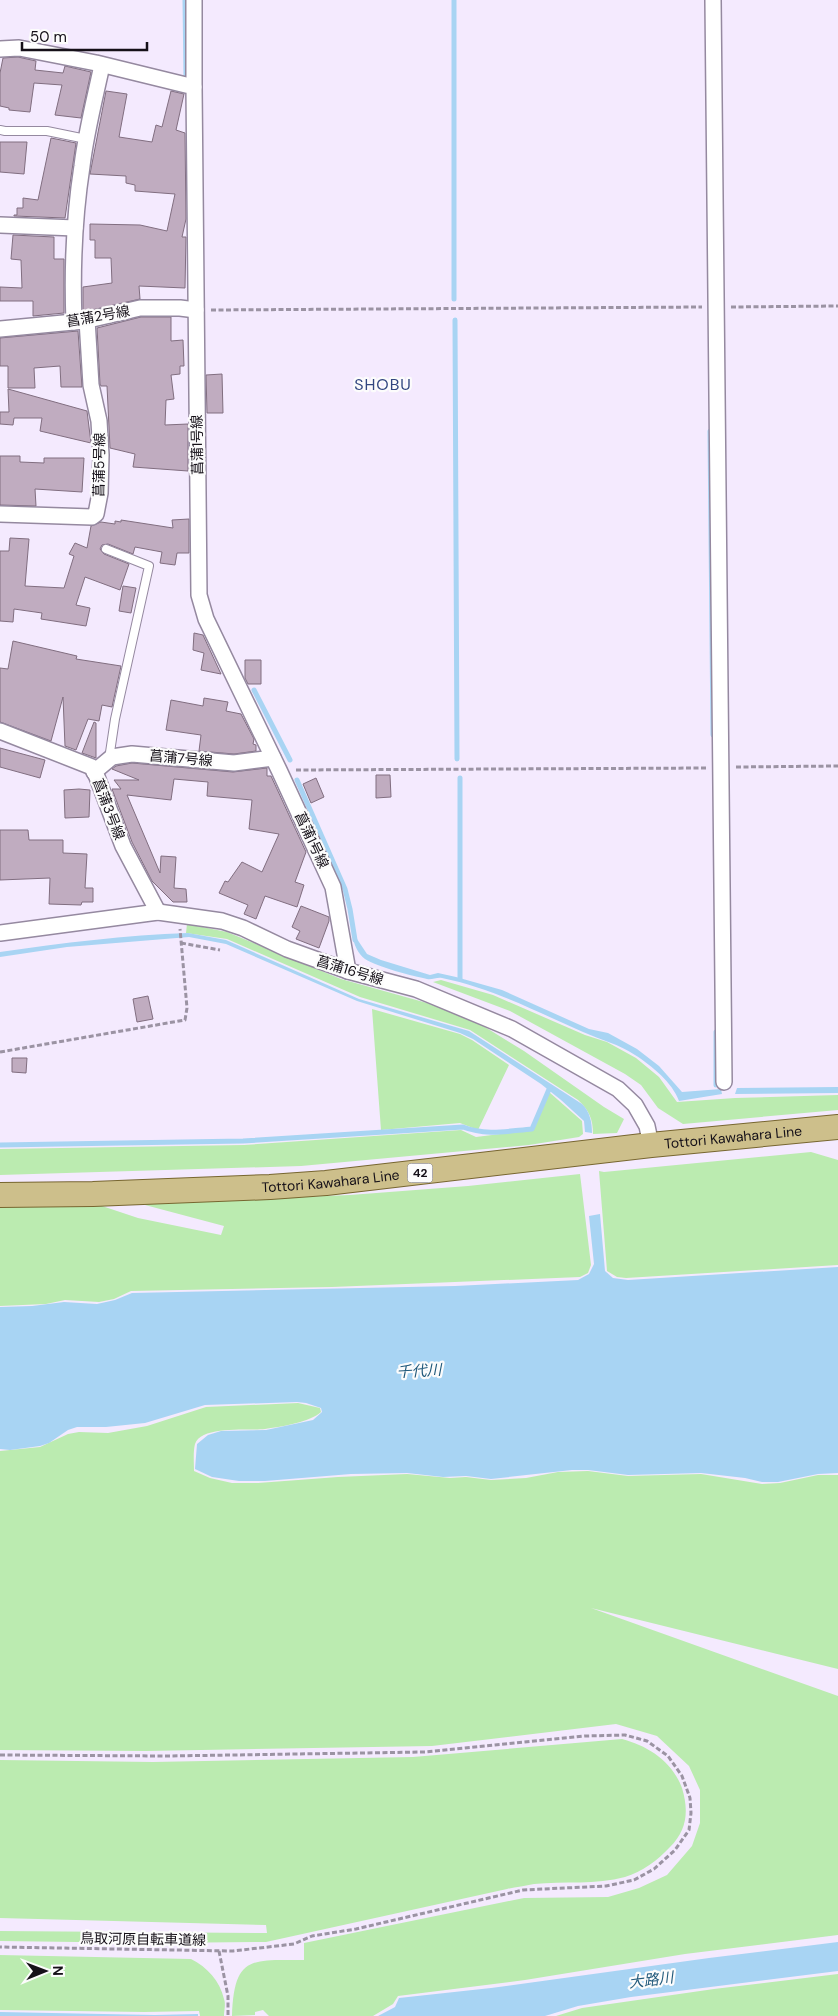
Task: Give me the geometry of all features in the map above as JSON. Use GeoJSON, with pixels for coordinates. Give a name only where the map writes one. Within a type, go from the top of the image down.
{"type":"FeatureCollection","features":[{"type":"Feature","properties":{"kind":"main road","name":"Tottori Kawahara Line"},"geometry":{"type":"LineString","coordinates":[[0,1195],[93,1194],[326,1183],[651,1145],[838,1127]]}},
{"type":"Feature","properties":{"kind":"street","name":"菖蒲1号線"},"geometry":{"type":"LineString","coordinates":[[194,0],[199,596],[206,619],[333,887],[348,971]]}},
{"type":"Feature","properties":{"kind":"street"},"geometry":{"type":"LineString","coordinates":[[713,0],[724,1082]]}},
{"type":"Feature","properties":{"kind":"street"},"geometry":{"type":"LineString","coordinates":[[0,49],[19,48],[194,87]]}},
{"type":"Feature","properties":{"kind":"street","name":"菖蒲5号線"},"geometry":{"type":"LineString","coordinates":[[0,514],[92,517],[96,514],[100,493],[101,455],[99,421],[72,287],[75,228],[86,139],[102,65]]}},
{"type":"Feature","properties":{"kind":"street"},"geometry":{"type":"LineString","coordinates":[[0,224],[75,228]]}},
{"type":"Feature","properties":{"kind":"street","name":"菖蒲2号線"},"geometry":{"type":"LineString","coordinates":[[0,329],[80,321],[140,308],[196,310]]}},
{"type":"Feature","properties":{"kind":"street","name":"菖蒲3号線"},"geometry":{"type":"LineString","coordinates":[[0,731],[92,768],[123,846],[158,912]]}},
{"type":"Feature","properties":{"kind":"street","name":"菖蒲7号線"},"geometry":{"type":"LineString","coordinates":[[94,772],[109,759],[132,754],[234,763],[276,764]]}},
{"type":"Feature","properties":{"kind":"street","name":"菖蒲16号線"},"geometry":{"type":"LineString","coordinates":[[0,933],[158,912],[222,921],[243,928],[287,949],[348,971],[416,989],[512,1030],[618,1089],[635,1105],[647,1126],[651,1145]]}},
{"type":"Feature","properties":{"kind":"lane"},"geometry":{"type":"LineString","coordinates":[[0,130],[47,130],[86,139]]}},
{"type":"Feature","properties":{"kind":"lane"},"geometry":{"type":"LineString","coordinates":[[106,549],[149,566],[115,719],[109,759]]}},
{"type":"Feature","properties":{"kind":"path"},"geometry":{"type":"LineString","coordinates":[[196,310],[838,306]]}},
{"type":"Feature","properties":{"kind":"path"},"geometry":{"type":"LineString","coordinates":[[276,764],[721,768],[838,766]]}},
{"type":"Feature","properties":{"kind":"path"},"geometry":{"type":"LineString","coordinates":[[0,1052],[184,1020],[187,1008],[180,914]]}},
{"type":"Feature","properties":{"kind":"path"},"geometry":{"type":"LineString","coordinates":[[181,943],[220,950]]}},
{"type":"Feature","properties":{"kind":"path"},"geometry":{"type":"LineString","coordinates":[[0,1755],[168,1756],[415,1752],[584,1736],[625,1735],[648,1741],[668,1756],[682,1776],[690,1798],[690,1830],[675,1850],[654,1869],[634,1880],[606,1886],[523,1890],[356,1928],[312,1936],[294,1944],[219,1951]]}},
{"type":"Feature","properties":{"kind":"path","name":"鳥取河原自転車道線"},"geometry":{"type":"LineString","coordinates":[[0,1947],[219,1951],[228,1996],[228,2016]]}},
{"type":"Feature","properties":{"kind":"green space"},"geometry":{"type":"Polygon","coordinates":[[[187,924],[227,932],[341,979],[427,1003],[472,1019],[524,1051],[624,1119],[617,1133],[593,1134],[590,1115],[578,1100],[470,1030],[360,997],[227,939],[186,933],[187,924]]]}},
{"type":"Feature","properties":{"kind":"green space"},"geometry":{"type":"Polygon","coordinates":[[[441,980],[493,995],[585,1035],[607,1042],[636,1058],[659,1077],[677,1102],[838,1095],[838,1110],[683,1124],[658,1108],[641,1085],[625,1074],[510,1011],[433,982],[441,980]]]}},
{"type":"Feature","properties":{"kind":"green space"},"geometry":{"type":"Polygon","coordinates":[[[372,1009],[460,1034],[509,1065],[478,1130],[460,1123],[381,1130],[372,1009]]]}},
{"type":"Feature","properties":{"kind":"green space"},"geometry":{"type":"Polygon","coordinates":[[[549,1092],[582,1121],[583,1134],[579,1137],[529,1145],[301,1166],[0,1175],[0,1149],[244,1145],[461,1130],[476,1137],[532,1130],[549,1092]]]}},
{"type":"Feature","properties":{"kind":"green space"},"geometry":{"type":"Polygon","coordinates":[[[811,1152],[838,1160],[838,1265],[626,1278],[617,1277],[607,1271],[599,1171],[811,1152]]]}},
{"type":"Feature","properties":{"kind":"green space"},"geometry":{"type":"Polygon","coordinates":[[[580,1174],[591,1265],[588,1273],[580,1277],[332,1287],[131,1291],[114,1299],[99,1302],[65,1300],[46,1304],[0,1306],[0,1207],[96,1204],[138,1218],[221,1235],[224,1226],[143,1203],[350,1195],[468,1186],[580,1174]]]}},
{"type":"Feature","properties":{"kind":"green space"},"geometry":{"type":"Polygon","coordinates":[[[298,1403],[320,1408],[321,1412],[310,1419],[286,1425],[265,1429],[216,1431],[199,1438],[194,1447],[194,1471],[210,1478],[232,1483],[407,1474],[491,1480],[526,1478],[558,1472],[588,1471],[628,1476],[701,1474],[762,1484],[780,1483],[818,1475],[838,1475],[838,1669],[591,1608],[838,1696],[838,1935],[685,1954],[525,1980],[398,1996],[393,2004],[373,2016],[269,2016],[263,2010],[255,2012],[255,2015],[232,2016],[237,1982],[242,1971],[249,1965],[271,1960],[304,1960],[304,1943],[524,1898],[608,1897],[639,1888],[667,1875],[692,1846],[700,1823],[700,1790],[689,1766],[657,1736],[616,1724],[432,1746],[146,1751],[0,1750],[0,1451],[40,1447],[68,1434],[79,1432],[108,1433],[147,1426],[206,1407],[298,1403]]]}},
{"type":"Feature","properties":{"kind":"green space"},"geometry":{"type":"Polygon","coordinates":[[[622,1739],[650,1750],[665,1762],[678,1778],[684,1796],[686,1812],[683,1827],[676,1841],[649,1865],[625,1877],[591,1882],[534,1884],[266,1942],[0,1941],[0,1931],[267,1933],[266,1925],[0,1918],[0,1760],[153,1762],[413,1757],[622,1739]]]}},
{"type":"Feature","properties":{"kind":"green space"},"geometry":{"type":"Polygon","coordinates":[[[0,1955],[191,1959],[207,1970],[219,1986],[225,2001],[224,2016],[200,2016],[199,2011],[0,2010],[0,1955]]]}},
{"type":"Feature","properties":{"kind":"green space"},"geometry":{"type":"Polygon","coordinates":[[[838,1974],[838,2016],[556,2016],[582,2008],[838,1974]]]}},
{"type":"Feature","properties":{"kind":"water"},"geometry":{"type":"Polygon","coordinates":[[[188,933],[226,940],[359,999],[469,1031],[582,1104],[590,1117],[592,1133],[585,1132],[584,1121],[541,1084],[473,1039],[460,1033],[357,1001],[226,944],[189,937],[67,947],[0,957],[0,952],[47,946],[188,933]]]}},
{"type":"Feature","properties":{"kind":"water"},"geometry":{"type":"Polygon","coordinates":[[[353,933],[367,954],[381,960],[430,975],[438,973],[502,990],[589,1029],[608,1033],[637,1049],[659,1066],[682,1092],[721,1089],[722,1094],[679,1101],[672,1087],[655,1069],[629,1051],[514,1001],[479,988],[442,978],[421,978],[378,965],[362,957],[353,940],[353,933]]]}},
{"type":"Feature","properties":{"kind":"water"},"geometry":{"type":"Polygon","coordinates":[[[838,1087],[838,1093],[735,1094],[737,1088],[838,1087]]]}},
{"type":"Feature","properties":{"kind":"water","name":"千代川"},"geometry":{"type":"Polygon","coordinates":[[[600,1214],[605,1271],[613,1278],[628,1280],[838,1267],[838,1473],[818,1474],[778,1482],[762,1482],[701,1473],[628,1475],[588,1470],[491,1479],[407,1473],[351,1474],[265,1481],[239,1481],[212,1477],[195,1469],[197,1444],[208,1435],[221,1431],[266,1430],[313,1420],[322,1412],[321,1408],[297,1402],[205,1405],[145,1423],[106,1427],[77,1427],[40,1446],[10,1450],[0,1449],[0,1307],[64,1302],[97,1304],[115,1300],[132,1293],[455,1286],[578,1280],[589,1274],[594,1264],[589,1216],[600,1214]]]}},
{"type":"Feature","properties":{"kind":"water","name":"大路川"},"geometry":{"type":"Polygon","coordinates":[[[838,1942],[838,1971],[631,1997],[578,2006],[545,2016],[378,2016],[395,2007],[399,1998],[491,1988],[838,1942]]]}},
{"type":"Feature","properties":{"kind":"water"},"geometry":{"type":"Polygon","coordinates":[[[0,2012],[198,2014],[198,2016],[0,2016],[0,2012]]]}},
{"type":"Feature","properties":{"kind":"building"},"geometry":{"type":"Polygon","coordinates":[[[18,57],[36,61],[35,70],[63,73],[65,66],[91,72],[81,118],[55,115],[62,85],[34,83],[30,112],[9,110],[9,108],[0,106],[0,73],[3,58],[18,57]]]}},
{"type":"Feature","properties":{"kind":"building"},"geometry":{"type":"Polygon","coordinates":[[[106,91],[127,94],[119,137],[152,142],[156,125],[162,127],[171,91],[184,94],[176,130],[185,133],[186,219],[182,237],[186,237],[185,288],[139,286],[140,299],[83,312],[83,287],[112,283],[111,258],[95,258],[95,240],[90,240],[90,224],[140,225],[167,231],[175,194],[135,191],[135,185],[126,183],[126,176],[90,174],[106,91]]]}},
{"type":"Feature","properties":{"kind":"building"},"geometry":{"type":"Polygon","coordinates":[[[51,138],[76,143],[65,218],[14,216],[17,215],[17,208],[23,208],[23,198],[38,200],[51,138]]]}},
{"type":"Feature","properties":{"kind":"building"},"geometry":{"type":"Polygon","coordinates":[[[0,142],[27,142],[24,174],[0,172],[0,142]]]}},
{"type":"Feature","properties":{"kind":"building"},"geometry":{"type":"Polygon","coordinates":[[[13,235],[54,237],[54,259],[64,259],[64,313],[33,316],[33,301],[0,301],[0,287],[22,288],[21,260],[11,259],[13,235]]]}},
{"type":"Feature","properties":{"kind":"building"},"geometry":{"type":"Polygon","coordinates":[[[141,317],[171,317],[171,341],[183,340],[184,366],[180,366],[180,374],[171,375],[174,399],[166,400],[165,425],[188,424],[188,471],[133,467],[135,454],[110,448],[107,386],[101,386],[100,384],[97,328],[141,317]]]}},
{"type":"Feature","properties":{"kind":"building"},"geometry":{"type":"Polygon","coordinates":[[[78,331],[82,387],[61,387],[60,366],[34,368],[35,388],[8,388],[8,366],[0,366],[0,338],[78,331]]]}},
{"type":"Feature","properties":{"kind":"building"},"geometry":{"type":"Polygon","coordinates":[[[222,374],[223,413],[207,413],[206,375],[222,374]]]}},
{"type":"Feature","properties":{"kind":"building"},"geometry":{"type":"Polygon","coordinates":[[[8,389],[87,411],[91,443],[40,431],[42,418],[14,418],[13,425],[0,424],[0,412],[9,412],[8,389]]]}},
{"type":"Feature","properties":{"kind":"building"},"geometry":{"type":"Polygon","coordinates":[[[0,456],[20,456],[20,462],[44,463],[44,458],[84,458],[82,492],[35,489],[36,506],[0,505],[0,456]]]}},
{"type":"Feature","properties":{"kind":"building"},"geometry":{"type":"Polygon","coordinates":[[[189,519],[189,553],[177,553],[175,565],[160,563],[162,552],[135,547],[133,554],[108,544],[102,545],[100,549],[104,554],[129,564],[120,590],[85,577],[76,605],[90,608],[86,626],[41,619],[42,613],[14,609],[13,622],[0,621],[0,551],[9,551],[10,538],[29,539],[25,586],[64,588],[74,556],[69,554],[75,543],[87,548],[91,526],[101,522],[115,524],[115,521],[121,522],[121,520],[173,528],[172,520],[189,519]]]}},
{"type":"Feature","properties":{"kind":"building"},"geometry":{"type":"Polygon","coordinates":[[[123,586],[136,588],[131,613],[119,611],[123,586]]]}},
{"type":"Feature","properties":{"kind":"building"},"geometry":{"type":"Polygon","coordinates":[[[194,633],[203,635],[221,674],[201,670],[204,653],[193,650],[194,633]]]}},
{"type":"Feature","properties":{"kind":"building"},"geometry":{"type":"Polygon","coordinates":[[[13,641],[77,656],[76,659],[121,666],[112,707],[102,705],[99,721],[88,719],[76,750],[65,746],[63,697],[51,741],[0,722],[0,668],[8,669],[13,641]]]}},
{"type":"Feature","properties":{"kind":"building"},"geometry":{"type":"Polygon","coordinates":[[[245,660],[261,660],[261,684],[248,684],[245,678],[245,660]]]}},
{"type":"Feature","properties":{"kind":"building"},"geometry":{"type":"Polygon","coordinates":[[[204,698],[228,702],[226,711],[241,714],[254,739],[253,744],[256,745],[256,751],[234,754],[199,751],[201,735],[166,730],[171,700],[203,706],[204,698]]]}},
{"type":"Feature","properties":{"kind":"building"},"geometry":{"type":"Polygon","coordinates":[[[94,722],[96,723],[96,758],[82,753],[94,722]]]}},
{"type":"Feature","properties":{"kind":"building"},"geometry":{"type":"Polygon","coordinates":[[[0,748],[45,760],[40,778],[0,767],[0,748]]]}},
{"type":"Feature","properties":{"kind":"building"},"geometry":{"type":"Polygon","coordinates":[[[132,763],[233,772],[267,768],[267,776],[271,776],[306,852],[295,882],[304,885],[297,907],[265,896],[256,919],[244,914],[248,905],[219,893],[225,881],[228,882],[242,862],[262,872],[279,834],[249,829],[252,800],[207,796],[208,782],[174,779],[171,800],[127,795],[160,873],[161,856],[176,857],[174,888],[186,889],[187,902],[173,902],[152,881],[132,842],[112,789],[121,789],[114,780],[139,780],[112,769],[116,766],[132,763]]]}},
{"type":"Feature","properties":{"kind":"building"},"geometry":{"type":"Polygon","coordinates":[[[376,775],[390,775],[391,797],[376,798],[376,775]]]}},
{"type":"Feature","properties":{"kind":"building"},"geometry":{"type":"Polygon","coordinates":[[[316,778],[324,797],[311,803],[303,784],[316,778]]]}},
{"type":"Feature","properties":{"kind":"building"},"geometry":{"type":"Polygon","coordinates":[[[64,790],[90,790],[89,817],[65,818],[64,790]]]}},
{"type":"Feature","properties":{"kind":"building"},"geometry":{"type":"Polygon","coordinates":[[[0,830],[28,830],[29,840],[63,840],[63,853],[87,854],[85,888],[93,888],[93,902],[82,902],[81,905],[49,904],[50,878],[0,880],[0,830]]]}},
{"type":"Feature","properties":{"kind":"building"},"geometry":{"type":"Polygon","coordinates":[[[301,906],[329,917],[319,948],[296,939],[300,931],[292,927],[301,906]]]}},
{"type":"Feature","properties":{"kind":"building"},"geometry":{"type":"Polygon","coordinates":[[[148,996],[153,1019],[137,1022],[133,999],[148,996]]]}},
{"type":"Feature","properties":{"kind":"building"},"geometry":{"type":"Polygon","coordinates":[[[12,1058],[27,1058],[26,1073],[12,1072],[12,1058]]]}},
{"type":"Feature","properties":{"kind":"waterway"},"geometry":{"type":"LineString","coordinates":[[185,0],[186,79]]}},
{"type":"Feature","properties":{"kind":"waterway"},"geometry":{"type":"LineString","coordinates":[[454,0],[454,299]]}},
{"type":"Feature","properties":{"kind":"waterway"},"geometry":{"type":"LineString","coordinates":[[455,320],[457,759]]}},
{"type":"Feature","properties":{"kind":"waterway"},"geometry":{"type":"LineString","coordinates":[[710,431],[713,735]]}},
{"type":"Feature","properties":{"kind":"waterway"},"geometry":{"type":"LineString","coordinates":[[254,690],[290,760]]}},
{"type":"Feature","properties":{"kind":"waterway"},"geometry":{"type":"LineString","coordinates":[[460,778],[460,979]]}},
{"type":"Feature","properties":{"kind":"waterway"},"geometry":{"type":"LineString","coordinates":[[297,780],[345,889],[355,940]]}},
{"type":"Feature","properties":{"kind":"waterway"},"geometry":{"type":"LineString","coordinates":[[716,1032],[716,1085]]}},
{"type":"Feature","properties":{"kind":"waterway"},"geometry":{"type":"LineString","coordinates":[[0,1145],[243,1141],[463,1127],[480,1131],[506,1132],[532,1129],[550,1087]]}},
{"type":"Feature","properties":{"kind":"district","name":"SHOBU"},"geometry":{"type":"Point","coordinates":[383,384]}}]}
